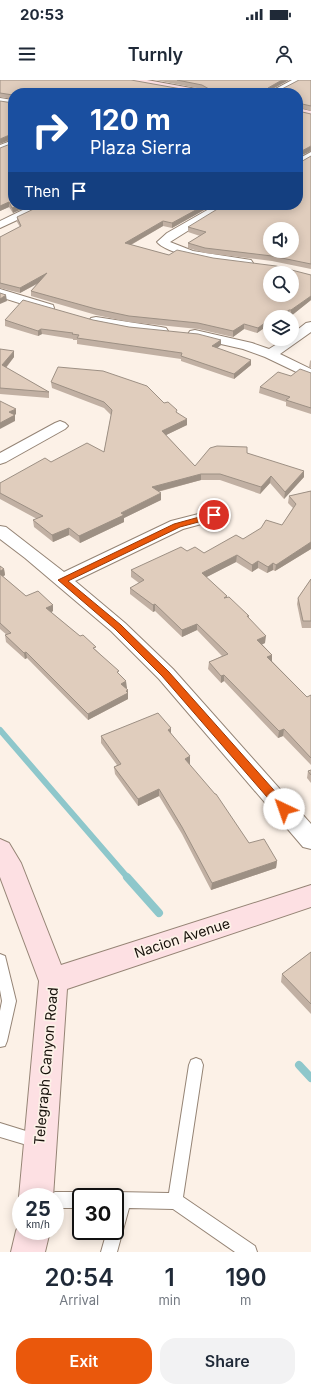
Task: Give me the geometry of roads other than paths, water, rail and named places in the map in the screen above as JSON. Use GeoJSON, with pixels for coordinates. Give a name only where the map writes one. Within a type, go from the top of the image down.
{"type":"FeatureCollection","features":[{"type":"Feature","properties":{"kind":"street"},"geometry":{"type":"LineString","coordinates":[[137,80],[177,88]]}},
{"type":"Feature","properties":{"kind":"street"},"geometry":{"type":"LineString","coordinates":[[282,88],[299,80]]}},
{"type":"Feature","properties":{"kind":"street"},"geometry":{"type":"LineString","coordinates":[[0,225],[31,210]]}},
{"type":"Feature","properties":{"kind":"street"},"geometry":{"type":"LineString","coordinates":[[215,210],[163,242],[176,249],[221,259],[259,264]]}},
{"type":"Feature","properties":{"kind":"street"},"geometry":{"type":"LineString","coordinates":[[0,293],[60,312]]}},
{"type":"Feature","properties":{"kind":"street"},"geometry":{"type":"LineString","coordinates":[[86,318],[129,327],[198,334],[247,346],[270,354],[311,375]]}},
{"type":"Feature","properties":{"kind":"street"},"geometry":{"type":"LineString","coordinates":[[270,354],[293,340],[311,326]]}},
{"type":"Feature","properties":{"kind":"street"},"geometry":{"type":"LineString","coordinates":[[0,459],[60,426]]}},
{"type":"Feature","properties":{"kind":"street"},"geometry":{"type":"LineString","coordinates":[[62,580],[177,525],[214,515]]}},
{"type":"Feature","properties":{"kind":"street"},"geometry":{"type":"LineString","coordinates":[[0,531],[31,554],[118,627],[166,674],[311,840]]}},
{"type":"Feature","properties":{"kind":"street","name":"Telegraph Canyon Road"},"geometry":{"type":"LineString","coordinates":[[0,850],[8,863],[54,981],[37,1188]]}},
{"type":"Feature","properties":{"kind":"street","name":"Nacion Avenue"},"geometry":{"type":"LineString","coordinates":[[54,981],[311,896]]}},
{"type":"Feature","properties":{"kind":"street"},"geometry":{"type":"LineString","coordinates":[[28,1252],[32,1240]]}},
{"type":"Feature","properties":{"kind":"lane"},"geometry":{"type":"LineString","coordinates":[[0,960],[9,1001],[0,1041]]}},
{"type":"Feature","properties":{"kind":"lane"},"geometry":{"type":"LineString","coordinates":[[175,1201],[196,1065]]}},
{"type":"Feature","properties":{"kind":"lane"},"geometry":{"type":"LineString","coordinates":[[0,1130],[40,1142]]}},
{"type":"Feature","properties":{"kind":"lane"},"geometry":{"type":"LineString","coordinates":[[124,1200],[175,1201],[248,1252]]}},
{"type":"Feature","properties":{"kind":"lane"},"geometry":{"type":"LineString","coordinates":[[109,1252],[112,1240]]}},
{"type":"Feature","properties":{"kind":"waterway"},"geometry":{"type":"LineString","coordinates":[[0,730],[128,878]]}},
{"type":"Feature","properties":{"kind":"waterway"},"geometry":{"type":"LineString","coordinates":[[127,877],[159,913]]}},
{"type":"Feature","properties":{"kind":"waterway"},"geometry":{"type":"LineString","coordinates":[[299,1065],[311,1078]]}}]}
